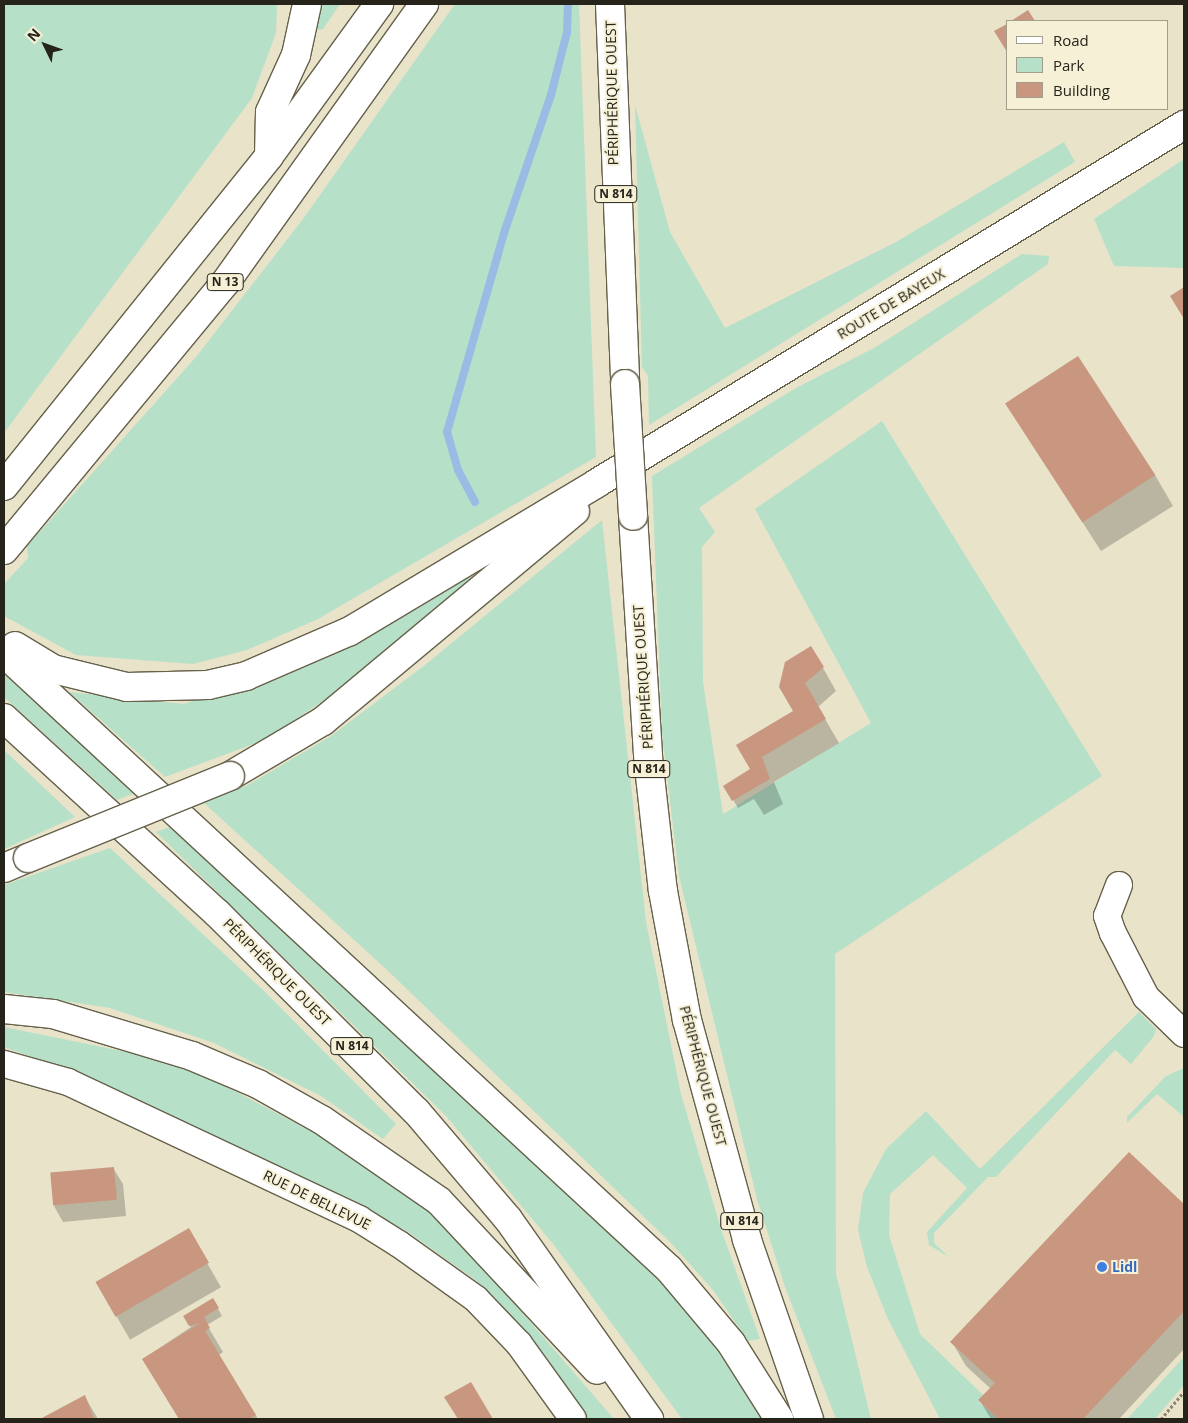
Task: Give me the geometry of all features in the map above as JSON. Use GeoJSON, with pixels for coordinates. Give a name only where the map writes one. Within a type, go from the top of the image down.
{"type":"FeatureCollection","features":[{"type":"Feature","properties":{"kind":"main road"},"geometry":{"type":"LineString","coordinates":[[269,156],[270,112],[296,55],[307,4]]}},
{"type":"Feature","properties":{"kind":"main road"},"geometry":{"type":"LineString","coordinates":[[4,486],[269,156],[379,4]]}},
{"type":"Feature","properties":{"kind":"main road","name":"N 13"},"geometry":{"type":"LineString","coordinates":[[6,548],[225,283],[424,4]]}},
{"type":"Feature","properties":{"kind":"main road","name":"PÉRIPHÉRIQUE OUEST"},"geometry":{"type":"LineString","coordinates":[[610,4],[625,384],[649,767],[663,891],[687,1020],[747,1240],[808,1419]]}},
{"type":"Feature","properties":{"kind":"main road","name":"ROUTE DE BAYEUX"},"geometry":{"type":"LineString","coordinates":[[4,638],[53,670],[104,684],[153,690],[246,676],[350,631],[1184,125]]}},
{"type":"Feature","properties":{"kind":"main road"},"geometry":{"type":"LineString","coordinates":[[16,863],[230,776],[323,721],[399,660],[580,506],[597,482]]}},
{"type":"Feature","properties":{"kind":"main road"},"geometry":{"type":"LineString","coordinates":[[4,653],[669,1269],[731,1343],[779,1419]]}},
{"type":"Feature","properties":{"kind":"main road","name":"PÉRIPHÉRIQUE OUEST"},"geometry":{"type":"LineString","coordinates":[[4,718],[217,913],[416,1111],[508,1219],[649,1419]]}},
{"type":"Feature","properties":{"kind":"main road"},"geometry":{"type":"LineString","coordinates":[[4,1008],[53,1014],[192,1056],[258,1084],[322,1120],[439,1201],[641,1419]]}},
{"type":"Feature","properties":{"kind":"street"},"geometry":{"type":"LineString","coordinates":[[1119,885],[1107,916],[1113,933],[1146,997],[1184,1034]]}},
{"type":"Feature","properties":{"kind":"street","name":"RUE DE BELLEVUE"},"geometry":{"type":"LineString","coordinates":[[4,1064],[68,1082],[383,1234],[476,1299],[519,1344],[573,1419]]}},
{"type":"Feature","properties":{"kind":"path"},"geometry":{"type":"LineString","coordinates":[[1161,1419],[1184,1392]]}},
{"type":"Feature","properties":{"kind":"green space"},"geometry":{"type":"Polygon","coordinates":[[[4,4],[277,4],[276,33],[252,98],[4,433],[4,4]]]}},
{"type":"Feature","properties":{"kind":"green space"},"geometry":{"type":"Polygon","coordinates":[[[322,4],[340,4],[323,29],[317,30],[322,4]]]}},
{"type":"Feature","properties":{"kind":"green space"},"geometry":{"type":"Polygon","coordinates":[[[455,4],[579,4],[596,457],[318,619],[247,650],[193,664],[76,655],[4,616],[4,584],[28,558],[27,546],[196,357],[303,219],[455,4]]]}},
{"type":"Feature","properties":{"kind":"green space"},"geometry":{"type":"Polygon","coordinates":[[[635,105],[670,232],[725,328],[896,242],[1064,142],[1075,162],[649,425],[648,376],[642,367],[635,105]]]}},
{"type":"Feature","properties":{"kind":"green space"},"geometry":{"type":"Polygon","coordinates":[[[1184,159],[1184,268],[1114,266],[1094,219],[1184,159]]]}},
{"type":"Feature","properties":{"kind":"green space"},"geometry":{"type":"Polygon","coordinates":[[[1022,254],[1049,256],[1048,264],[699,508],[715,532],[702,547],[703,682],[723,814],[871,723],[755,509],[882,421],[1102,776],[835,954],[836,1274],[871,1419],[836,1419],[785,1287],[757,1199],[679,876],[662,733],[652,476],[796,388],[874,348],[1022,254]]]}},
{"type":"Feature","properties":{"kind":"green space"},"geometry":{"type":"Polygon","coordinates":[[[602,520],[646,922],[681,1094],[721,1229],[760,1339],[748,1341],[713,1290],[670,1242],[386,969],[204,803],[248,785],[331,736],[425,665],[602,520]]]}},
{"type":"Feature","properties":{"kind":"green space"},"geometry":{"type":"Polygon","coordinates":[[[465,574],[472,580],[357,679],[264,740],[165,777],[69,692],[184,704],[348,647],[465,574]]]}},
{"type":"Feature","properties":{"kind":"green space"},"geometry":{"type":"Polygon","coordinates":[[[4,673],[135,793],[117,800],[4,697],[4,673]]]}},
{"type":"Feature","properties":{"kind":"green space"},"geometry":{"type":"Polygon","coordinates":[[[4,750],[75,817],[4,849],[4,750]]]}},
{"type":"Feature","properties":{"kind":"green space"},"geometry":{"type":"Polygon","coordinates":[[[172,826],[664,1273],[764,1419],[682,1419],[554,1245],[446,1116],[156,832],[172,826]]]}},
{"type":"Feature","properties":{"kind":"green space"},"geometry":{"type":"Polygon","coordinates":[[[110,848],[264,991],[396,1124],[383,1139],[321,1096],[214,1043],[110,1008],[4,992],[4,885],[110,848]]]}},
{"type":"Feature","properties":{"kind":"green space"},"geometry":{"type":"Polygon","coordinates":[[[1139,1012],[1156,1029],[1154,1036],[1131,1064],[1115,1050],[996,1177],[988,1177],[934,1233],[934,1243],[949,1257],[929,1245],[927,1232],[967,1188],[933,1155],[890,1194],[889,1235],[920,1334],[983,1395],[978,1401],[998,1419],[940,1419],[888,1319],[867,1267],[858,1230],[863,1193],[886,1149],[926,1111],[980,1169],[1139,1012]]]}},
{"type":"Feature","properties":{"kind":"green space"},"geometry":{"type":"Polygon","coordinates":[[[4,1027],[146,1056],[212,1079],[354,1154],[413,1196],[469,1251],[614,1419],[586,1419],[532,1338],[477,1281],[405,1230],[88,1077],[4,1047],[4,1027]]]}},
{"type":"Feature","properties":{"kind":"green space"},"geometry":{"type":"Polygon","coordinates":[[[1184,1068],[1184,1117],[1157,1094],[1127,1123],[1127,1117],[1166,1076],[1184,1068]]]}},
{"type":"Feature","properties":{"kind":"green space"},"geometry":{"type":"Polygon","coordinates":[[[1184,1357],[1184,1385],[1155,1419],[1127,1419],[1184,1357]]]}},
{"type":"Feature","properties":{"kind":"building"},"geometry":{"type":"Polygon","coordinates":[[[1028,10],[1034,20],[1013,20],[1028,10]]]}},
{"type":"Feature","properties":{"kind":"building"},"geometry":{"type":"Polygon","coordinates":[[[1006,25],[1006,50],[994,31],[1006,25]]]}},
{"type":"Feature","properties":{"kind":"building"},"geometry":{"type":"Polygon","coordinates":[[[1184,287],[1184,319],[1170,296],[1184,287]]]}},
{"type":"Feature","properties":{"kind":"building"},"geometry":{"type":"Polygon","coordinates":[[[1078,356],[1155,475],[1082,522],[1005,403],[1078,356]]]}},
{"type":"Feature","properties":{"kind":"building"},"geometry":{"type":"Polygon","coordinates":[[[811,646],[824,667],[805,683],[826,719],[762,757],[770,779],[732,801],[723,786],[750,769],[736,745],[793,711],[779,687],[785,662],[811,646]]]}},
{"type":"Feature","properties":{"kind":"building","name":"Lidl"},"geometry":{"type":"Polygon","coordinates":[[[1129,1152],[1184,1204],[1184,1311],[1083,1419],[998,1419],[978,1400],[995,1383],[950,1342],[1129,1152]]]}},
{"type":"Feature","properties":{"kind":"building"},"geometry":{"type":"Polygon","coordinates":[[[114,1167],[117,1200],[53,1205],[50,1173],[114,1167]]]}},
{"type":"Feature","properties":{"kind":"building"},"geometry":{"type":"Polygon","coordinates":[[[189,1228],[209,1263],[115,1317],[95,1282],[189,1228]]]}},
{"type":"Feature","properties":{"kind":"building"},"geometry":{"type":"Polygon","coordinates":[[[213,1298],[219,1308],[204,1317],[210,1328],[205,1331],[256,1415],[249,1419],[179,1419],[142,1359],[200,1323],[189,1326],[183,1316],[213,1298]]]}},
{"type":"Feature","properties":{"kind":"building"},"geometry":{"type":"Polygon","coordinates":[[[471,1382],[493,1419],[458,1419],[444,1397],[471,1382]]]}},
{"type":"Feature","properties":{"kind":"building"},"geometry":{"type":"Polygon","coordinates":[[[85,1395],[94,1419],[40,1419],[85,1395]]]}},
{"type":"Feature","properties":{"kind":"waterway"},"geometry":{"type":"LineString","coordinates":[[475,502],[458,470],[447,432],[505,230],[551,95],[567,32],[568,4]]}},
{"type":"Feature","properties":{"kind":"place","name":"Lidl"},"geometry":{"type":"Point","coordinates":[1102,1267]}}]}
